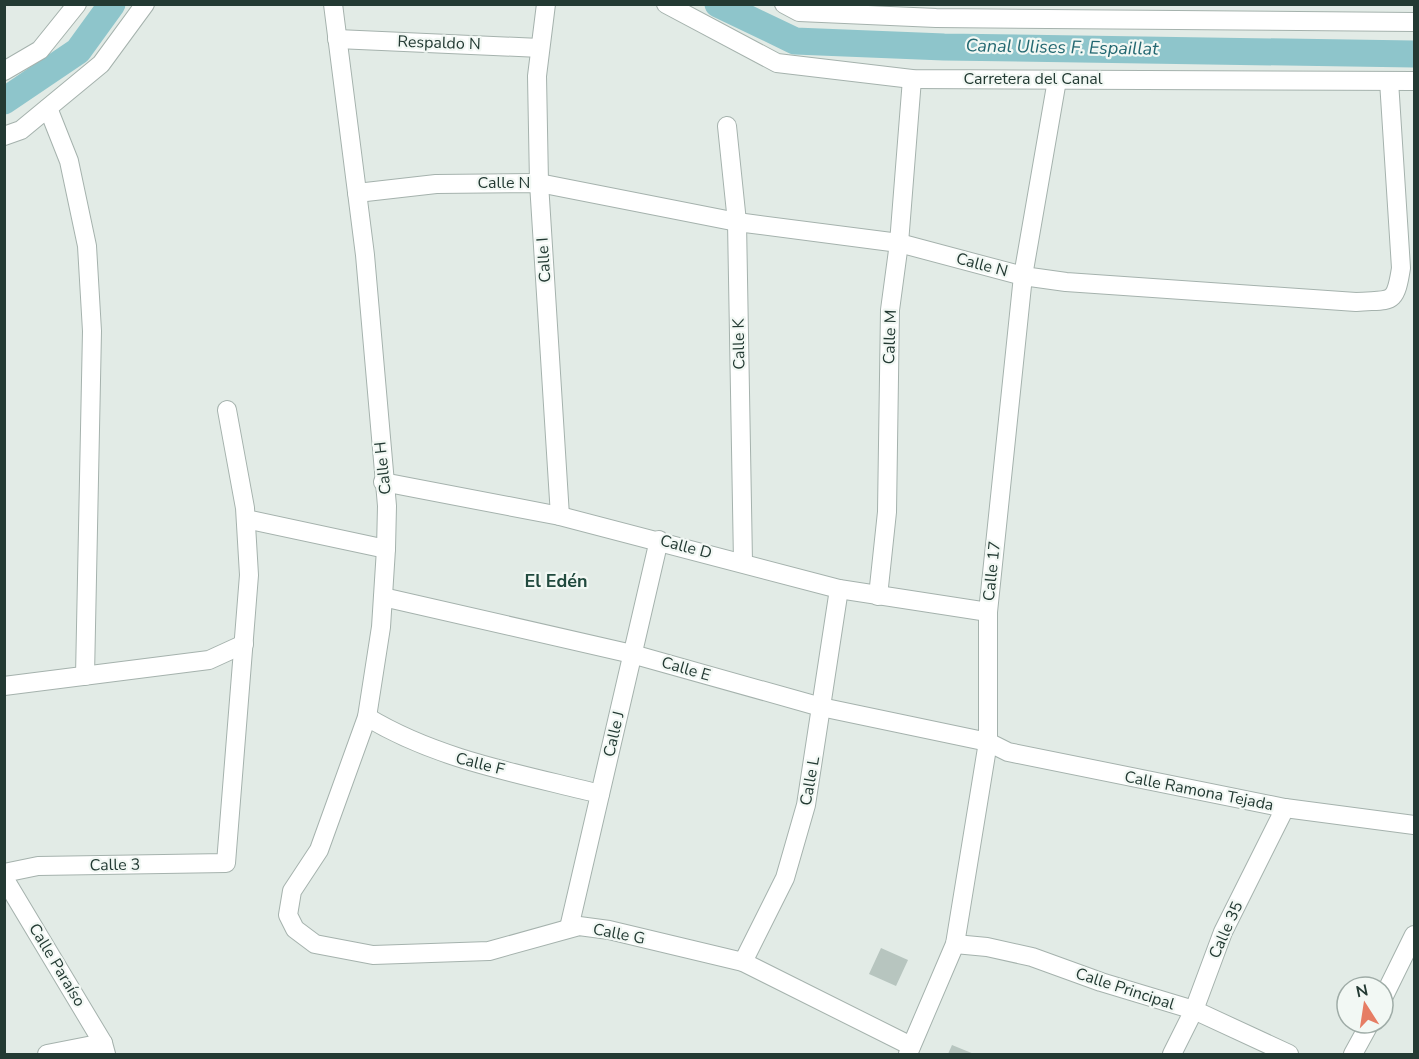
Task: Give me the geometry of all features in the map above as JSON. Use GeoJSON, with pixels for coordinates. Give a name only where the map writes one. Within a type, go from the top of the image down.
{"type":"FeatureCollection","features":[{"type":"Feature","properties":{"kind":"street"},"geometry":{"type":"LineString","coordinates":[[4,71],[40,50],[77,4]]}},
{"type":"Feature","properties":{"kind":"street"},"geometry":{"type":"LineString","coordinates":[[4,136],[21,130],[101,64],[145,4]]}},
{"type":"Feature","properties":{"kind":"street","name":"Calle H"},"geometry":{"type":"LineString","coordinates":[[288,915],[292,891],[319,850],[367,717],[381,627],[386,549],[387,506],[383,482],[365,255],[333,4]]}},
{"type":"Feature","properties":{"kind":"street","name":"Calle I"},"geometry":{"type":"LineString","coordinates":[[546,4],[537,76],[539,183],[560,516]]}},
{"type":"Feature","properties":{"kind":"street","name":"Carretera del Canal"},"geometry":{"type":"LineString","coordinates":[[666,4],[777,63],[912,79],[1414,81]]}},
{"type":"Feature","properties":{"kind":"street"},"geometry":{"type":"LineString","coordinates":[[794,7],[937,11],[1376,13],[1414,22]]}},
{"type":"Feature","properties":{"kind":"street","name":"Respaldo N"},"geometry":{"type":"LineString","coordinates":[[337,39],[540,48]]}},
{"type":"Feature","properties":{"kind":"street","name":"Calle M"},"geometry":{"type":"LineString","coordinates":[[878,596],[887,512],[890,310],[899,243],[912,79]]}},
{"type":"Feature","properties":{"kind":"street","name":"Calle 17"},"geometry":{"type":"LineString","coordinates":[[909,1050],[955,944],[988,742],[988,612],[1023,276],[1057,80]]}},
{"type":"Feature","properties":{"kind":"street","name":"Calle N"},"geometry":{"type":"LineString","coordinates":[[357,192],[436,184],[539,183],[737,222],[899,243],[1023,276],[1066,282],[1356,302],[1390,299],[1398,292],[1401,268],[1389,81]]}},
{"type":"Feature","properties":{"kind":"street"},"geometry":{"type":"LineString","coordinates":[[48,108],[69,161],[87,246],[92,331],[85,676]]}},
{"type":"Feature","properties":{"kind":"street","name":"Calle K"},"geometry":{"type":"LineString","coordinates":[[727,126],[737,222],[743,562]]}},
{"type":"Feature","properties":{"kind":"street"},"geometry":{"type":"LineString","coordinates":[[4,686],[209,660],[244,644],[249,575],[246,519],[227,410]]}},
{"type":"Feature","properties":{"kind":"street","name":"Calle D"},"geometry":{"type":"LineString","coordinates":[[383,482],[560,516],[743,562],[839,590],[988,612]]}},
{"type":"Feature","properties":{"kind":"street"},"geometry":{"type":"LineString","coordinates":[[246,519],[386,549]]}},
{"type":"Feature","properties":{"kind":"street","name":"Calle J"},"geometry":{"type":"LineString","coordinates":[[569,928],[659,540]]}},
{"type":"Feature","properties":{"kind":"street","name":"Calle L"},"geometry":{"type":"LineString","coordinates":[[743,962],[784,878],[806,805],[839,590]]}},
{"type":"Feature","properties":{"kind":"street","name":"Calle E"},"geometry":{"type":"LineString","coordinates":[[383,597],[632,654],[821,707],[988,742]]}},
{"type":"Feature","properties":{"kind":"street","name":"Calle 3"},"geometry":{"type":"LineString","coordinates":[[4,873],[38,866],[226,863],[244,644]]}},
{"type":"Feature","properties":{"kind":"street","name":"Calle F"},"geometry":{"type":"LineString","coordinates":[[367,717],[391,731],[446,755],[600,794]]}},
{"type":"Feature","properties":{"kind":"street","name":"Calle Ramona Tejada"},"geometry":{"type":"LineString","coordinates":[[988,742],[1019,754],[1285,808],[1414,825]]}},
{"type":"Feature","properties":{"kind":"street","name":"Calle 35"},"geometry":{"type":"LineString","coordinates":[[1172,1054],[1194,1010],[1223,932],[1285,808]]}},
{"type":"Feature","properties":{"kind":"street","name":"Calle Paraíso"},"geometry":{"type":"LineString","coordinates":[[4,878],[105,1049]]}},
{"type":"Feature","properties":{"kind":"street","name":"Calle G"},"geometry":{"type":"LineString","coordinates":[[288,915],[295,929],[315,944],[373,955],[489,951],[579,926],[609,930],[743,962],[909,1050]]}},
{"type":"Feature","properties":{"kind":"street"},"geometry":{"type":"LineString","coordinates":[[1394,975],[1414,935]]}},
{"type":"Feature","properties":{"kind":"street","name":"Calle Principal"},"geometry":{"type":"LineString","coordinates":[[955,944],[987,947],[1032,957],[1101,982],[1194,1010],[1289,1054]]}},
{"type":"Feature","properties":{"kind":"street"},"geometry":{"type":"LineString","coordinates":[[1353,1054],[1363,1035]]}},
{"type":"Feature","properties":{"kind":"street"},"geometry":{"type":"LineString","coordinates":[[46,1054],[105,1049]]}},
{"type":"Feature","properties":{"kind":"building"},"geometry":{"type":"Polygon","coordinates":[[[881,948],[908,960],[896,986],[869,974],[881,948]]]}},
{"type":"Feature","properties":{"kind":"building"},"geometry":{"type":"Polygon","coordinates":[[[952,1045],[974,1054],[948,1054],[952,1045]]]}},
{"type":"Feature","properties":{"kind":"waterway","name":"Canal Ulises F. Espaillat"},"geometry":{"type":"LineString","coordinates":[[4,101],[78,51],[112,4]]}},
{"type":"Feature","properties":{"kind":"waterway","name":"Canal Ulises F. Espaillat"},"geometry":{"type":"LineString","coordinates":[[718,4],[795,41],[944,47],[1414,54]]}},
{"type":"Feature","properties":{"kind":"district","name":"El Edén"},"geometry":{"type":"Point","coordinates":[556,581]}}]}
